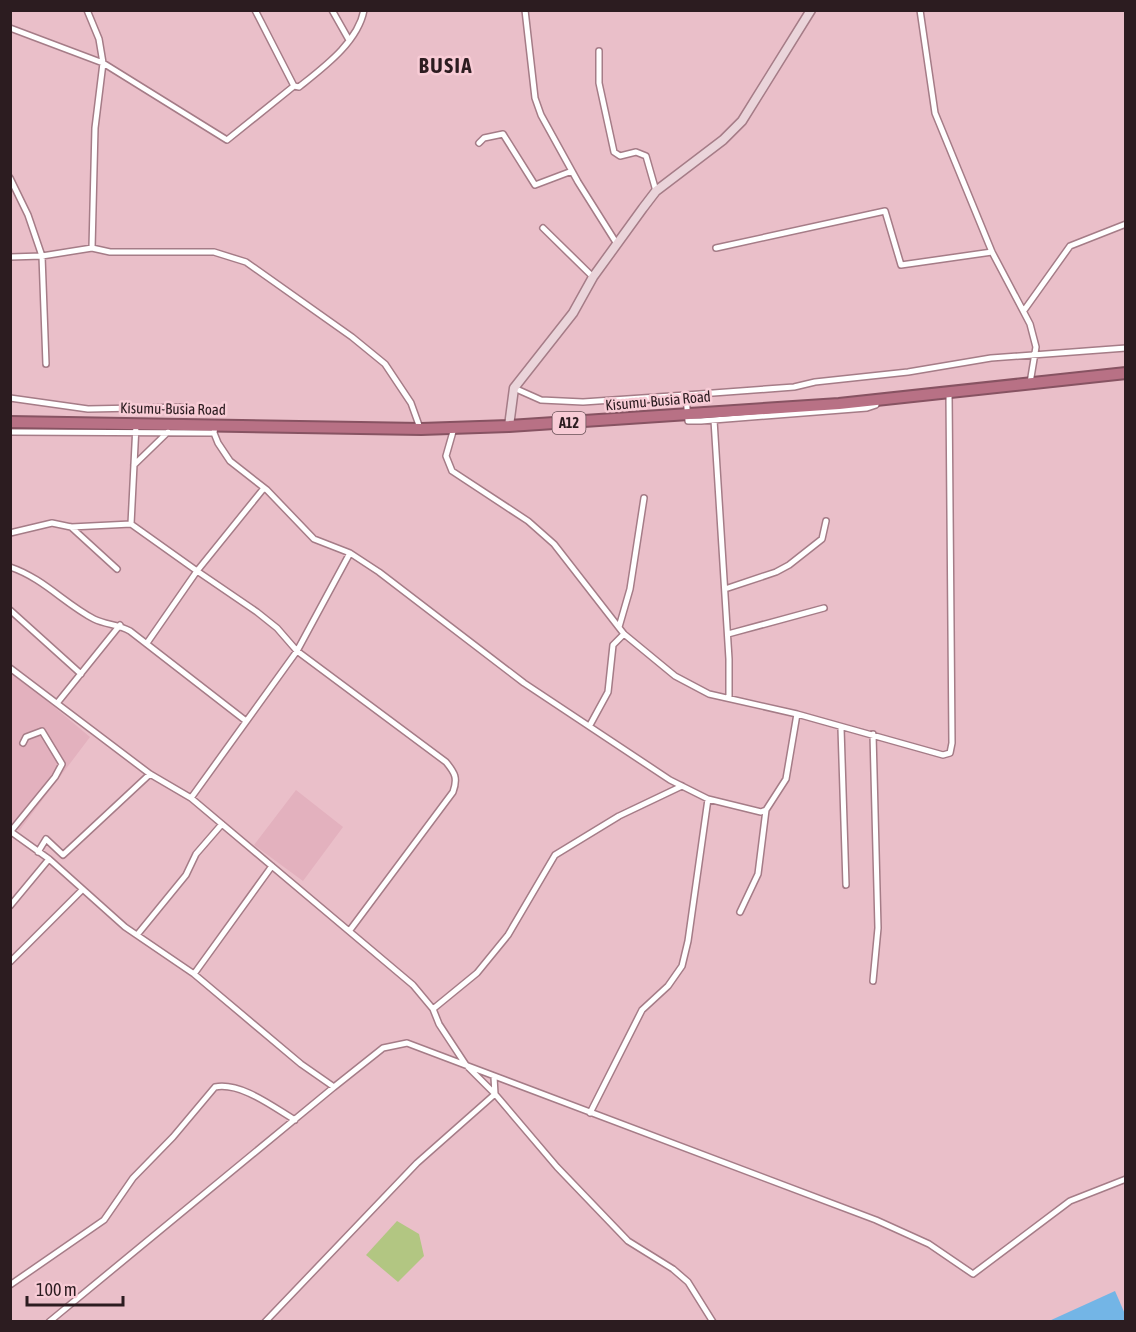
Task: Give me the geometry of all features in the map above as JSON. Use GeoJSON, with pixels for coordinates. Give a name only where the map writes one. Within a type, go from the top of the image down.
{"type":"FeatureCollection","features":[{"type":"Feature","properties":{"kind":"highway","name":"Kisumu-Busia Road"},"geometry":{"type":"LineString","coordinates":[[10,422],[136,428],[421,429],[508,426],[949,394],[1125,374]]}},
{"type":"Feature","properties":{"kind":"street"},"geometry":{"type":"LineString","coordinates":[[87,10],[99,39],[103,63],[95,128],[92,248]]}},
{"type":"Feature","properties":{"kind":"street"},"geometry":{"type":"LineString","coordinates":[[255,10],[294,86]]}},
{"type":"Feature","properties":{"kind":"street"},"geometry":{"type":"LineString","coordinates":[[332,10],[349,40]]}},
{"type":"Feature","properties":{"kind":"street"},"geometry":{"type":"LineString","coordinates":[[10,28],[103,63],[223,140],[235,136],[294,86],[299,87],[319,71],[361,26],[364,10]]}},
{"type":"Feature","properties":{"kind":"street"},"geometry":{"type":"LineString","coordinates":[[525,10],[535,98],[572,171],[617,244]]}},
{"type":"Feature","properties":{"kind":"street"},"geometry":{"type":"LineString","coordinates":[[508,426],[514,388],[573,313],[593,277],[617,244],[656,191],[723,140],[742,121],[811,10]]}},
{"type":"Feature","properties":{"kind":"street"},"geometry":{"type":"LineString","coordinates":[[920,10],[932,102],[992,252],[1028,318],[1035,354],[1030,383]]}},
{"type":"Feature","properties":{"kind":"street"},"geometry":{"type":"LineString","coordinates":[[599,51],[599,83],[614,152],[620,156],[636,152],[646,156],[656,191]]}},
{"type":"Feature","properties":{"kind":"street"},"geometry":{"type":"LineString","coordinates":[[479,143],[484,138],[503,134],[535,185],[572,171]]}},
{"type":"Feature","properties":{"kind":"street"},"geometry":{"type":"LineString","coordinates":[[10,178],[28,214],[42,256],[46,364]]}},
{"type":"Feature","properties":{"kind":"street"},"geometry":{"type":"LineString","coordinates":[[716,248],[885,211],[902,266],[992,252]]}},
{"type":"Feature","properties":{"kind":"street"},"geometry":{"type":"LineString","coordinates":[[1025,309],[1070,246],[1125,224]]}},
{"type":"Feature","properties":{"kind":"street"},"geometry":{"type":"LineString","coordinates":[[543,228],[593,277]]}},
{"type":"Feature","properties":{"kind":"street"},"geometry":{"type":"LineString","coordinates":[[10,257],[42,256],[92,248],[110,252],[214,252],[246,262],[352,337],[386,364],[411,403],[421,429]]}},
{"type":"Feature","properties":{"kind":"street"},"geometry":{"type":"LineString","coordinates":[[514,388],[541,400],[583,402],[794,387],[815,382],[1035,354],[1125,348]]}},
{"type":"Feature","properties":{"kind":"street"},"geometry":{"type":"LineString","coordinates":[[454,428],[446,456],[452,471],[528,521],[554,544],[624,634],[675,676],[709,694],[797,714],[943,755],[950,753],[952,705],[949,394]]}},
{"type":"Feature","properties":{"kind":"street"},"geometry":{"type":"LineString","coordinates":[[686,395],[688,421],[867,408],[876,405],[876,400]]}},
{"type":"Feature","properties":{"kind":"street"},"geometry":{"type":"LineString","coordinates":[[10,398],[88,409],[187,407]]}},
{"type":"Feature","properties":{"kind":"street"},"geometry":{"type":"LineString","coordinates":[[714,420],[728,634],[729,698]]}},
{"type":"Feature","properties":{"kind":"street"},"geometry":{"type":"LineString","coordinates":[[215,426],[214,433],[230,461],[264,488],[314,539],[350,553],[524,683],[681,786],[708,799],[761,812],[766,810]]}},
{"type":"Feature","properties":{"kind":"street"},"geometry":{"type":"LineString","coordinates":[[131,524],[136,428]]}},
{"type":"Feature","properties":{"kind":"street"},"geometry":{"type":"LineString","coordinates":[[10,432],[136,428],[168,432],[214,433]]}},
{"type":"Feature","properties":{"kind":"street"},"geometry":{"type":"LineString","coordinates":[[134,465],[168,432]]}},
{"type":"Feature","properties":{"kind":"street"},"geometry":{"type":"LineString","coordinates":[[147,643],[197,571],[264,488]]}},
{"type":"Feature","properties":{"kind":"street"},"geometry":{"type":"LineString","coordinates":[[619,627],[630,589],[644,498]]}},
{"type":"Feature","properties":{"kind":"street"},"geometry":{"type":"LineString","coordinates":[[725,590],[789,565],[822,539],[826,520]]}},
{"type":"Feature","properties":{"kind":"street"},"geometry":{"type":"LineString","coordinates":[[10,533],[52,524],[71,527],[131,524],[257,612],[297,651],[446,762],[457,780],[453,792],[350,930]]}},
{"type":"Feature","properties":{"kind":"street"},"geometry":{"type":"LineString","coordinates":[[71,527],[117,569]]}},
{"type":"Feature","properties":{"kind":"street"},"geometry":{"type":"LineString","coordinates":[[190,798],[297,651],[350,553]]}},
{"type":"Feature","properties":{"kind":"street"},"geometry":{"type":"LineString","coordinates":[[10,567],[25,572],[49,586],[93,619],[120,625],[147,643],[246,721]]}},
{"type":"Feature","properties":{"kind":"street"},"geometry":{"type":"LineString","coordinates":[[728,634],[824,608]]}},
{"type":"Feature","properties":{"kind":"street"},"geometry":{"type":"LineString","coordinates":[[10,610],[81,674]]}},
{"type":"Feature","properties":{"kind":"street"},"geometry":{"type":"LineString","coordinates":[[58,702],[120,625]]}},
{"type":"Feature","properties":{"kind":"street"},"geometry":{"type":"LineString","coordinates":[[590,725],[608,692],[613,645],[624,634]]}},
{"type":"Feature","properties":{"kind":"street"},"geometry":{"type":"LineString","coordinates":[[10,668],[58,702],[150,774],[190,798],[413,985],[433,1009],[439,1024],[466,1065],[605,1219],[628,1241],[674,1269],[688,1282],[713,1322]]}},
{"type":"Feature","properties":{"kind":"street"},"geometry":{"type":"LineString","coordinates":[[740,912],[758,874],[766,810],[786,779],[797,714]]}},
{"type":"Feature","properties":{"kind":"street"},"geometry":{"type":"LineString","coordinates":[[841,728],[846,885]]}},
{"type":"Feature","properties":{"kind":"street"},"geometry":{"type":"LineString","coordinates":[[23,743],[26,737],[42,731],[62,764],[55,777],[11,831],[49,859],[82,890],[137,935],[194,974],[301,1064],[334,1087]]}},
{"type":"Feature","properties":{"kind":"street"},"geometry":{"type":"LineString","coordinates":[[873,734],[878,928],[873,981]]}},
{"type":"Feature","properties":{"kind":"street"},"geometry":{"type":"LineString","coordinates":[[38,852],[46,839],[63,855],[150,774]]}},
{"type":"Feature","properties":{"kind":"street"},"geometry":{"type":"LineString","coordinates":[[433,1009],[477,973],[508,935],[555,855],[619,816],[681,786]]}},
{"type":"Feature","properties":{"kind":"street"},"geometry":{"type":"LineString","coordinates":[[590,1113],[618,1053],[642,1011],[668,986],[682,966],[688,941],[708,799]]}},
{"type":"Feature","properties":{"kind":"street"},"geometry":{"type":"LineString","coordinates":[[137,935],[186,875],[196,854],[222,824]]}},
{"type":"Feature","properties":{"kind":"street"},"geometry":{"type":"LineString","coordinates":[[10,906],[49,859]]}},
{"type":"Feature","properties":{"kind":"street"},"geometry":{"type":"LineString","coordinates":[[194,974],[272,866]]}},
{"type":"Feature","properties":{"kind":"street"},"geometry":{"type":"LineString","coordinates":[[10,962],[82,890]]}},
{"type":"Feature","properties":{"kind":"street"},"geometry":{"type":"LineString","coordinates":[[49,1322],[366,1059],[396,1044],[407,1043],[876,1220],[929,1244],[973,1274],[1070,1201],[1125,1179]]}},
{"type":"Feature","properties":{"kind":"street"},"geometry":{"type":"LineString","coordinates":[[494,1077],[495,1095]]}},
{"type":"Feature","properties":{"kind":"street"},"geometry":{"type":"LineString","coordinates":[[10,1285],[104,1220],[133,1178],[173,1137],[215,1087],[223,1085],[250,1094],[295,1120]]}},
{"type":"Feature","properties":{"kind":"street"},"geometry":{"type":"LineString","coordinates":[[265,1322],[417,1163],[495,1095]]}},
{"type":"Feature","properties":{"kind":"shaded area"},"geometry":{"type":"Polygon","coordinates":[[[10,670],[90,737],[19,831],[11,825],[10,670]]]}},
{"type":"Feature","properties":{"kind":"shaded area"},"geometry":{"type":"Polygon","coordinates":[[[296,790],[343,827],[303,881],[254,845],[296,790]]]}},
{"type":"Feature","properties":{"kind":"green space"},"geometry":{"type":"Polygon","coordinates":[[[397,1221],[419,1234],[424,1256],[398,1282],[366,1255],[397,1221]]]}},
{"type":"Feature","properties":{"kind":"water"},"geometry":{"type":"Polygon","coordinates":[[[1115,1291],[1125,1314],[1125,1321],[1049,1321],[1115,1291]]]}},
{"type":"Feature","properties":{"kind":"district","name":"BUSIA"},"geometry":{"type":"Point","coordinates":[446,66]}}]}
